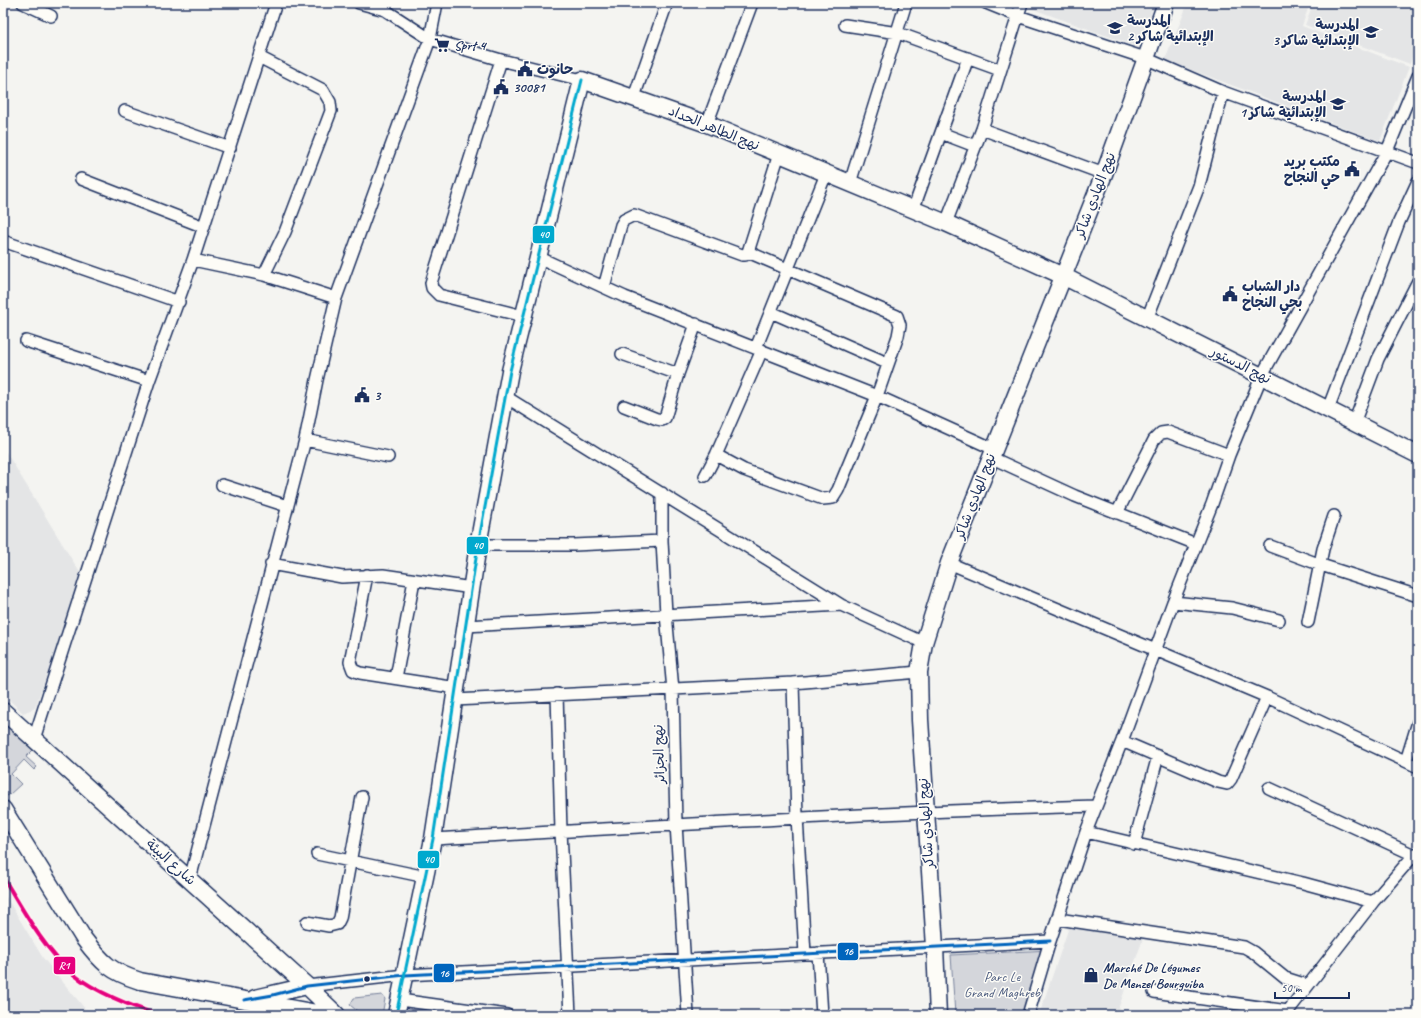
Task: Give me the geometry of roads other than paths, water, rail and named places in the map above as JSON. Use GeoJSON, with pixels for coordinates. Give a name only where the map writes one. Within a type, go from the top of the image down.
{"type":"FeatureCollection","features":[{"type":"Feature","properties":{"kind":"street"},"geometry":{"type":"LineString","coordinates":[[23,3],[51,16]]}},
{"type":"Feature","properties":{"kind":"street"},"geometry":{"type":"LineString","coordinates":[[34,739],[150,381],[194,260],[276,3]]}},
{"type":"Feature","properties":{"kind":"street","name":"نهج الطاهر الحداد"},"geometry":{"type":"LineString","coordinates":[[359,3],[384,10],[430,39],[501,60],[582,80],[634,97],[707,124],[913,210],[946,222],[1063,276]]}},
{"type":"Feature","properties":{"kind":"street"},"geometry":{"type":"LineString","coordinates":[[190,879],[271,564],[305,440],[336,298],[430,39],[437,3]]}},
{"type":"Feature","properties":{"kind":"street"},"geometry":{"type":"LineString","coordinates":[[634,97],[667,3]]}},
{"type":"Feature","properties":{"kind":"street"},"geometry":{"type":"LineString","coordinates":[[707,124],[752,3]]}},
{"type":"Feature","properties":{"kind":"street"},"geometry":{"type":"LineString","coordinates":[[850,183],[898,33],[906,3]]}},
{"type":"Feature","properties":{"kind":"street"},"geometry":{"type":"LineString","coordinates":[[986,3],[1018,16],[1145,58],[1223,92],[1418,163]]}},
{"type":"Feature","properties":{"kind":"street"},"geometry":{"type":"LineString","coordinates":[[946,222],[982,129],[1022,3]]}},
{"type":"Feature","properties":{"kind":"street","name":"نهج الهادي شاكر"},"geometry":{"type":"LineString","coordinates":[[938,1015],[936,947],[925,811],[920,720],[919,672],[924,643],[949,563],[1104,174],[1166,3]]}},
{"type":"Feature","properties":{"kind":"street"},"geometry":{"type":"LineString","coordinates":[[844,25],[898,33],[1000,70]]}},
{"type":"Feature","properties":{"kind":"street"},"geometry":{"type":"LineString","coordinates":[[259,57],[323,90],[330,102],[331,111],[285,232],[264,275]]}},
{"type":"Feature","properties":{"kind":"street"},"geometry":{"type":"LineString","coordinates":[[913,210],[968,58]]}},
{"type":"Feature","properties":{"kind":"street"},"geometry":{"type":"LineString","coordinates":[[501,60],[431,283],[432,288],[439,294],[523,316]]}},
{"type":"Feature","properties":{"kind":"street"},"geometry":{"type":"LineString","coordinates":[[1028,1015],[1050,941],[1086,832],[1122,741],[1155,649],[1229,455],[1262,375],[1387,151],[1418,76]]}},
{"type":"Feature","properties":{"kind":"street"},"geometry":{"type":"LineString","coordinates":[[507,1015],[398,1008],[433,839],[478,545],[506,397],[523,316],[582,80]]}},
{"type":"Feature","properties":{"kind":"street"},"geometry":{"type":"LineString","coordinates":[[1147,319],[1199,186],[1223,92]]}},
{"type":"Feature","properties":{"kind":"street"},"geometry":{"type":"LineString","coordinates":[[125,111],[230,148]]}},
{"type":"Feature","properties":{"kind":"street"},"geometry":{"type":"LineString","coordinates":[[982,129],[1104,174]]}},
{"type":"Feature","properties":{"kind":"street"},"geometry":{"type":"LineString","coordinates":[[941,133],[975,146]]}},
{"type":"Feature","properties":{"kind":"street"},"geometry":{"type":"LineString","coordinates":[[604,287],[621,225],[628,216],[640,217],[744,255],[748,252],[779,154]]}},
{"type":"Feature","properties":{"kind":"street"},"geometry":{"type":"LineString","coordinates":[[705,476],[716,455],[759,349],[787,269],[826,174]]}},
{"type":"Feature","properties":{"kind":"street"},"geometry":{"type":"LineString","coordinates":[[81,178],[204,227]]}},
{"type":"Feature","properties":{"kind":"street"},"geometry":{"type":"LineString","coordinates":[[1328,409],[1399,222],[1418,181]]}},
{"type":"Feature","properties":{"kind":"street"},"geometry":{"type":"LineString","coordinates":[[3,241],[179,302]]}},
{"type":"Feature","properties":{"kind":"street"},"geometry":{"type":"LineString","coordinates":[[716,455],[744,470],[823,499],[830,499],[838,490],[877,396],[887,363],[900,330],[897,316],[748,252]]}},
{"type":"Feature","properties":{"kind":"street"},"geometry":{"type":"LineString","coordinates":[[538,257],[604,287],[877,396],[1117,514],[1196,544]]}},
{"type":"Feature","properties":{"kind":"street"},"geometry":{"type":"LineString","coordinates":[[194,260],[264,275],[336,298]]}},
{"type":"Feature","properties":{"kind":"street","name":"نهج الدستور"},"geometry":{"type":"LineString","coordinates":[[1063,276],[1418,455]]}},
{"type":"Feature","properties":{"kind":"street"},"geometry":{"type":"LineString","coordinates":[[1354,423],[1378,359],[1418,281]]}},
{"type":"Feature","properties":{"kind":"street"},"geometry":{"type":"LineString","coordinates":[[772,312],[887,363]]}},
{"type":"Feature","properties":{"kind":"street"},"geometry":{"type":"LineString","coordinates":[[624,406],[657,419],[663,419],[667,414],[678,374],[696,324]]}},
{"type":"Feature","properties":{"kind":"street"},"geometry":{"type":"LineString","coordinates":[[26,341],[150,381]]}},
{"type":"Feature","properties":{"kind":"street"},"geometry":{"type":"LineString","coordinates":[[622,354],[678,374]]}},
{"type":"Feature","properties":{"kind":"street"},"geometry":{"type":"LineString","coordinates":[[506,397],[841,605],[924,643]]}},
{"type":"Feature","properties":{"kind":"street"},"geometry":{"type":"LineString","coordinates":[[1117,514],[1154,440],[1161,433],[1168,432],[1229,455]]}},
{"type":"Feature","properties":{"kind":"street"},"geometry":{"type":"LineString","coordinates":[[305,440],[388,457]]}},
{"type":"Feature","properties":{"kind":"street"},"geometry":{"type":"LineString","coordinates":[[222,485],[287,506]]}},
{"type":"Feature","properties":{"kind":"street","name":"نهج الجزائر"},"geometry":{"type":"LineString","coordinates":[[662,493],[662,540],[672,690],[676,824],[688,1015]]}},
{"type":"Feature","properties":{"kind":"street"},"geometry":{"type":"LineString","coordinates":[[1308,622],[1321,565],[1323,549],[1334,516]]}},
{"type":"Feature","properties":{"kind":"street"},"geometry":{"type":"LineString","coordinates":[[478,545],[574,545],[662,540]]}},
{"type":"Feature","properties":{"kind":"street"},"geometry":{"type":"LineString","coordinates":[[1270,546],[1321,565],[1418,596]]}},
{"type":"Feature","properties":{"kind":"street"},"geometry":{"type":"LineString","coordinates":[[949,563],[1267,697],[1406,761],[1418,768]]}},
{"type":"Feature","properties":{"kind":"street"},"geometry":{"type":"LineString","coordinates":[[271,564],[342,577],[383,575],[472,588]]}},
{"type":"Feature","properties":{"kind":"street"},"geometry":{"type":"LineString","coordinates":[[367,575],[350,665],[353,670],[360,673],[396,678],[456,694],[557,694],[672,690],[793,683],[919,672]]}},
{"type":"Feature","properties":{"kind":"street"},"geometry":{"type":"LineString","coordinates":[[396,678],[414,580]]}},
{"type":"Feature","properties":{"kind":"street"},"geometry":{"type":"LineString","coordinates":[[1173,602],[1232,608],[1280,620]]}},
{"type":"Feature","properties":{"kind":"street"},"geometry":{"type":"LineString","coordinates":[[466,626],[841,605]]}},
{"type":"Feature","properties":{"kind":"street"},"geometry":{"type":"LineString","coordinates":[[793,683],[797,817],[805,954]]}},
{"type":"Feature","properties":{"kind":"street"},"geometry":{"type":"LineString","coordinates":[[557,694],[561,831],[570,1015]]}},
{"type":"Feature","properties":{"kind":"street"},"geometry":{"type":"LineString","coordinates":[[1122,741],[1218,782],[1226,784],[1230,779],[1267,697]]}},
{"type":"Feature","properties":{"kind":"street","name":"شارع البيئة"},"geometry":{"type":"LineString","coordinates":[[3,711],[190,879],[337,1015]]}},
{"type":"Feature","properties":{"kind":"street"},"geometry":{"type":"LineString","coordinates":[[1406,761],[1418,722]]}},
{"type":"Feature","properties":{"kind":"street"},"geometry":{"type":"LineString","coordinates":[[1134,844],[1158,756]]}},
{"type":"Feature","properties":{"kind":"street"},"geometry":{"type":"LineString","coordinates":[[1154,992],[1286,1013],[1373,902],[1416,854],[1269,788]]}},
{"type":"Feature","properties":{"kind":"street"},"geometry":{"type":"LineString","coordinates":[[307,922],[329,926],[337,924],[340,918],[362,797]]}},
{"type":"Feature","properties":{"kind":"street"},"geometry":{"type":"LineString","coordinates":[[433,839],[797,817],[925,811],[1096,806]]}},
{"type":"Feature","properties":{"kind":"street"},"geometry":{"type":"LineString","coordinates":[[3,810],[84,939],[108,966],[120,975],[140,981],[328,1015]]}},
{"type":"Feature","properties":{"kind":"street"},"geometry":{"type":"LineString","coordinates":[[1086,832],[1373,902]]}},
{"type":"Feature","properties":{"kind":"street"},"geometry":{"type":"LineString","coordinates":[[316,854],[426,877]]}},
{"type":"Feature","properties":{"kind":"street"},"geometry":{"type":"LineString","coordinates":[[1058,919],[1244,947],[1253,952],[1285,978],[1306,986]]}},
{"type":"Feature","properties":{"kind":"street"},"geometry":{"type":"LineString","coordinates":[[244,1000],[273,995],[307,986],[405,975],[1050,941]]}},
{"type":"Feature","properties":{"kind":"street"},"geometry":{"type":"LineString","coordinates":[[818,953],[822,1015]]}},
{"type":"Feature","properties":{"kind":"place","name":"المدرسة الإبتدائية شاكر 2"},"geometry":{"type":"Point","coordinates":[1115,28]}},
{"type":"Feature","properties":{"kind":"place","name":"المدرسة الإبتدائية شاكر 3"},"geometry":{"type":"Point","coordinates":[1371,32]}},
{"type":"Feature","properties":{"kind":"place","name":"Sprt 4"},"geometry":{"type":"Point","coordinates":[442,45]}},
{"type":"Feature","properties":{"kind":"place","name":"حانوت"},"geometry":{"type":"Point","coordinates":[525,69]}},
{"type":"Feature","properties":{"kind":"place","name":"30081"},"geometry":{"type":"Point","coordinates":[501,87]}},
{"type":"Feature","properties":{"kind":"place","name":"المدرسة الإبتدائية شاكر 1"},"geometry":{"type":"Point","coordinates":[1338,104]}},
{"type":"Feature","properties":{"kind":"place","name":"مكتب بريد حي النجاح"},"geometry":{"type":"Point","coordinates":[1352,169]}},
{"type":"Feature","properties":{"kind":"place","name":"دار الشباب بحي النجاح"},"geometry":{"type":"Point","coordinates":[1230,294]}},
{"type":"Feature","properties":{"kind":"place","name":"3"},"geometry":{"type":"Point","coordinates":[362,395]}},
{"type":"Feature","properties":{"kind":"place","name":"Marché De Légumes De Menzel Bourguiba"},"geometry":{"type":"Point","coordinates":[1091,975]}},
{"type":"Feature","properties":{"kind":"park label","name":"Parc Le Grand Maghreb"},"geometry":{"type":"Point","coordinates":[1002,984]}}]}
